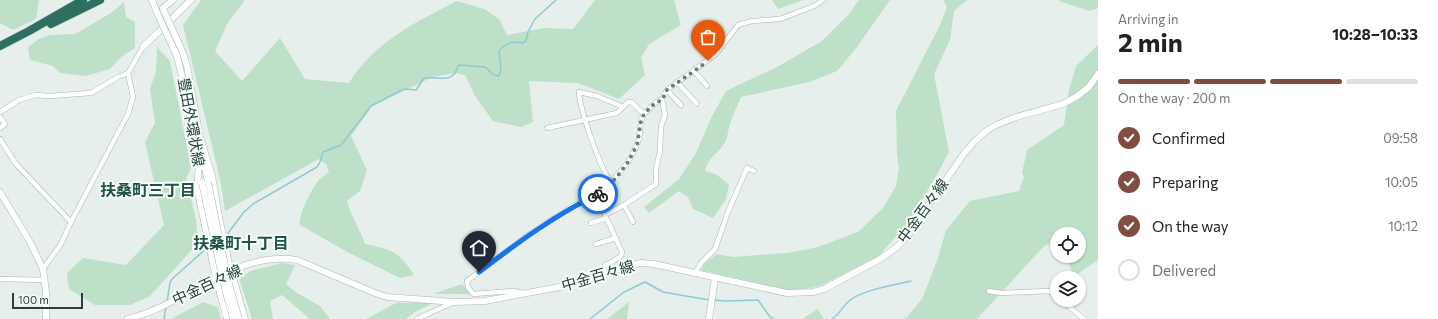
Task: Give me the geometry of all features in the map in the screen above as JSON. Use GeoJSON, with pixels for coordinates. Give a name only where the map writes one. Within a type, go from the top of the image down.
{"type":"FeatureCollection","features":[{"type":"Feature","properties":{"kind":"highway"},"geometry":{"type":"LineString","coordinates":[[0,46],[83,0]]}},
{"type":"Feature","properties":{"kind":"highway"},"geometry":{"type":"LineString","coordinates":[[29,31],[43,27],[100,0]]}},
{"type":"Feature","properties":{"kind":"main road","name":"豊田外環状線"},"geometry":{"type":"LineString","coordinates":[[152,0],[158,15],[186,66],[199,134],[205,183],[223,281],[233,319]]}},
{"type":"Feature","properties":{"kind":"main road","name":"豊田外環状線"},"geometry":{"type":"LineString","coordinates":[[160,0],[180,54],[199,164],[239,319]]}},
{"type":"Feature","properties":{"kind":"main road"},"geometry":{"type":"LineString","coordinates":[[164,9],[173,0]]}},
{"type":"Feature","properties":{"kind":"main road"},"geometry":{"type":"LineString","coordinates":[[143,47],[190,0]]}},
{"type":"Feature","properties":{"kind":"main road","name":"中金百々線"},"geometry":{"type":"LineString","coordinates":[[127,319],[147,313],[232,270],[268,259],[285,258],[297,260],[387,297],[455,302],[485,301],[565,286],[641,263],[695,272],[715,278],[787,293],[813,292],[824,289],[882,258],[897,247],[908,235],[963,155],[986,131],[996,125],[1016,117],[1063,104],[1076,97],[1089,87],[1098,74]]}},
{"type":"Feature","properties":{"kind":"main road"},"geometry":{"type":"LineString","coordinates":[[199,134],[212,176],[220,222],[246,319]]}},
{"type":"Feature","properties":{"kind":"main road"},"geometry":{"type":"LineString","coordinates":[[199,164],[197,188],[216,278],[227,319]]}},
{"type":"Feature","properties":{"kind":"main road"},"geometry":{"type":"LineString","coordinates":[[0,192],[30,242],[43,269],[46,292],[46,319]]}},
{"type":"Feature","properties":{"kind":"main road"},"geometry":{"type":"LineString","coordinates":[[708,319],[715,278]]}},
{"type":"Feature","properties":{"kind":"street"},"geometry":{"type":"LineString","coordinates":[[591,223],[624,205],[656,184],[656,169],[660,151],[661,126],[665,115],[662,100],[667,90],[716,54],[738,25],[752,21],[780,19],[814,6],[823,0]]}},
{"type":"Feature","properties":{"kind":"street"},"geometry":{"type":"LineString","coordinates":[[0,112],[19,100],[35,95],[50,96],[92,93],[118,77],[128,73],[143,47]]}},
{"type":"Feature","properties":{"kind":"street"},"geometry":{"type":"LineString","coordinates":[[694,71],[707,86]]}},
{"type":"Feature","properties":{"kind":"street"},"geometry":{"type":"LineString","coordinates":[[43,269],[61,244],[128,114],[133,97],[128,73]]}},
{"type":"Feature","properties":{"kind":"street"},"geometry":{"type":"LineString","coordinates":[[677,82],[697,104]]}},
{"type":"Feature","properties":{"kind":"street"},"geometry":{"type":"LineString","coordinates":[[667,90],[681,105]]}},
{"type":"Feature","properties":{"kind":"street"},"geometry":{"type":"LineString","coordinates":[[611,183],[599,159],[586,119],[580,92],[597,96],[624,107]]}},
{"type":"Feature","properties":{"kind":"street"},"geometry":{"type":"LineString","coordinates":[[527,293],[513,291],[473,294],[468,287],[467,281],[531,232],[573,206],[597,194],[611,183],[628,162],[635,149],[644,114],[655,103],[662,100]]}},
{"type":"Feature","properties":{"kind":"street"},"geometry":{"type":"LineString","coordinates":[[547,128],[618,112],[628,102],[632,102],[644,114]]}},
{"type":"Feature","properties":{"kind":"street"},"geometry":{"type":"LineString","coordinates":[[0,117],[5,124],[0,128]]}},
{"type":"Feature","properties":{"kind":"street"},"geometry":{"type":"LineString","coordinates":[[0,139],[16,164],[71,222]]}},
{"type":"Feature","properties":{"kind":"street"},"geometry":{"type":"LineString","coordinates":[[695,272],[701,263],[715,249],[728,212],[747,168],[754,171]]}},
{"type":"Feature","properties":{"kind":"street"},"geometry":{"type":"LineString","coordinates":[[597,194],[605,216],[622,252],[621,256],[605,265],[603,275]]}},
{"type":"Feature","properties":{"kind":"street"},"geometry":{"type":"LineString","coordinates":[[624,205],[633,222]]}},
{"type":"Feature","properties":{"kind":"street"},"geometry":{"type":"LineString","coordinates":[[596,244],[616,238]]}},
{"type":"Feature","properties":{"kind":"street"},"geometry":{"type":"LineString","coordinates":[[0,278],[44,280]]}},
{"type":"Feature","properties":{"kind":"street"},"geometry":{"type":"LineString","coordinates":[[989,291],[1000,293],[1048,291],[1050,292]]}},
{"type":"Feature","properties":{"kind":"street"},"geometry":{"type":"LineString","coordinates":[[417,319],[455,302]]}},
{"type":"Feature","properties":{"kind":"street"},"geometry":{"type":"LineString","coordinates":[[1069,307],[1084,319]]}},
{"type":"Feature","properties":{"kind":"green space"},"geometry":{"type":"Polygon","coordinates":[[[0,0],[39,0],[36,19],[13,30],[0,23],[0,0]]]}},
{"type":"Feature","properties":{"kind":"green space"},"geometry":{"type":"Polygon","coordinates":[[[201,0],[245,0],[227,24],[215,51],[242,81],[280,38],[305,79],[349,83],[371,56],[397,34],[457,1],[484,9],[499,19],[507,35],[545,28],[573,29],[595,0],[674,0],[681,25],[649,44],[641,58],[645,75],[619,99],[578,83],[529,81],[533,122],[521,127],[493,121],[475,96],[465,75],[455,73],[433,77],[372,106],[351,136],[367,170],[360,191],[347,201],[365,244],[394,252],[403,260],[414,275],[400,278],[349,253],[300,225],[303,210],[312,191],[318,181],[329,172],[326,164],[319,159],[225,211],[220,179],[183,25],[201,0]]]}},
{"type":"Feature","properties":{"kind":"green space"},"geometry":{"type":"Polygon","coordinates":[[[772,0],[803,0],[778,9],[772,0]]]}},
{"type":"Feature","properties":{"kind":"green space"},"geometry":{"type":"Polygon","coordinates":[[[859,0],[890,0],[857,47],[837,71],[809,82],[741,97],[729,126],[724,145],[712,157],[705,171],[716,174],[729,185],[726,199],[713,218],[693,209],[688,197],[679,191],[649,213],[644,207],[679,179],[696,153],[711,118],[726,91],[777,67],[822,41],[849,14],[859,0]]]}},
{"type":"Feature","properties":{"kind":"green space"},"geometry":{"type":"Polygon","coordinates":[[[943,0],[967,0],[954,11],[950,40],[934,74],[949,152],[909,221],[879,256],[822,285],[801,290],[786,290],[701,270],[706,262],[717,254],[733,257],[788,253],[818,247],[858,232],[883,208],[896,186],[899,168],[897,155],[896,111],[940,25],[947,7],[943,0]]]}},
{"type":"Feature","properties":{"kind":"green space"},"geometry":{"type":"Polygon","coordinates":[[[1059,0],[1098,0],[1098,8],[1090,11],[1061,2],[1059,0]]]}},
{"type":"Feature","properties":{"kind":"green space"},"geometry":{"type":"Polygon","coordinates":[[[124,2],[126,17],[135,22],[135,48],[121,57],[110,69],[86,76],[60,73],[53,66],[30,60],[28,47],[39,39],[49,35],[75,34],[111,13],[124,2]]]}},
{"type":"Feature","properties":{"kind":"green space"},"geometry":{"type":"Polygon","coordinates":[[[1098,45],[1098,260],[1082,271],[1071,271],[1069,263],[1086,263],[1086,227],[1050,227],[1050,245],[1045,245],[977,319],[905,319],[922,299],[937,261],[946,230],[970,201],[1019,191],[1024,177],[1022,173],[1027,150],[1064,125],[1069,90],[1076,66],[1098,45]]]}},
{"type":"Feature","properties":{"kind":"green space"},"geometry":{"type":"Polygon","coordinates":[[[157,47],[170,61],[191,168],[186,178],[196,220],[198,243],[150,296],[130,305],[95,305],[69,289],[67,273],[83,258],[126,265],[164,225],[145,142],[155,123],[150,89],[156,71],[157,47]]]}},
{"type":"Feature","properties":{"kind":"green space"},"geometry":{"type":"Polygon","coordinates":[[[282,263],[295,265],[286,284],[297,293],[320,306],[330,319],[310,319],[282,295],[270,301],[273,319],[252,319],[239,278],[251,271],[282,263]]]}},
{"type":"Feature","properties":{"kind":"green space"},"geometry":{"type":"Polygon","coordinates":[[[462,284],[470,294],[433,294],[462,284]]]}},
{"type":"Feature","properties":{"kind":"green space"},"geometry":{"type":"Polygon","coordinates":[[[203,302],[218,307],[221,319],[171,319],[203,302]]]}},
{"type":"Feature","properties":{"kind":"green space"},"geometry":{"type":"Polygon","coordinates":[[[435,302],[415,312],[406,319],[366,319],[396,303],[435,302]]]}},
{"type":"Feature","properties":{"kind":"green space"},"geometry":{"type":"Polygon","coordinates":[[[629,302],[627,319],[607,319],[629,302]]]}},
{"type":"Feature","properties":{"kind":"green space"},"geometry":{"type":"Polygon","coordinates":[[[818,309],[824,319],[802,319],[818,309]]]}},
{"type":"Feature","properties":{"kind":"waterway"},"geometry":{"type":"LineString","coordinates":[[225,237],[244,212],[253,204],[317,167],[323,152],[341,145],[371,106],[402,90],[416,90],[424,78],[449,78],[453,76],[459,65],[485,67],[494,75],[499,76],[501,68],[499,51],[510,43],[523,43],[526,41],[528,32],[535,19],[556,0]]}},
{"type":"Feature","properties":{"kind":"waterway"},"geometry":{"type":"LineString","coordinates":[[167,302],[172,279],[208,247]]}},
{"type":"Feature","properties":{"kind":"waterway"},"geometry":{"type":"LineString","coordinates":[[832,319],[849,301],[855,297],[878,288],[911,281]]}},
{"type":"Feature","properties":{"kind":"waterway"},"geometry":{"type":"LineString","coordinates":[[590,319],[624,292],[645,282],[663,292],[709,300]]}},
{"type":"Feature","properties":{"kind":"waterway"},"geometry":{"type":"LineString","coordinates":[[713,300],[758,300],[770,317],[774,319]]}},
{"type":"Feature","properties":{"kind":"waterway"},"geometry":{"type":"LineString","coordinates":[[164,319],[166,306]]}},
{"type":"Feature","properties":{"kind":"way so far"},"geometry":{"type":"LineString","coordinates":[[598,194],[616,178],[628,162],[637,145],[641,121],[644,114],[655,103],[662,100],[667,90],[708,61]]}},
{"type":"Feature","properties":{"kind":"district","name":"扶桑町三丁目"},"geometry":{"type":"Point","coordinates":[148,190]}},
{"type":"Feature","properties":{"kind":"district","name":"扶桑町十丁目"},"geometry":{"type":"Point","coordinates":[241,243]}},
{"type":"Feature","properties":{"kind":"route"},"geometry":{"type":"LineString","coordinates":[[479,272],[531,232],[580,202],[598,194]]}}]}
